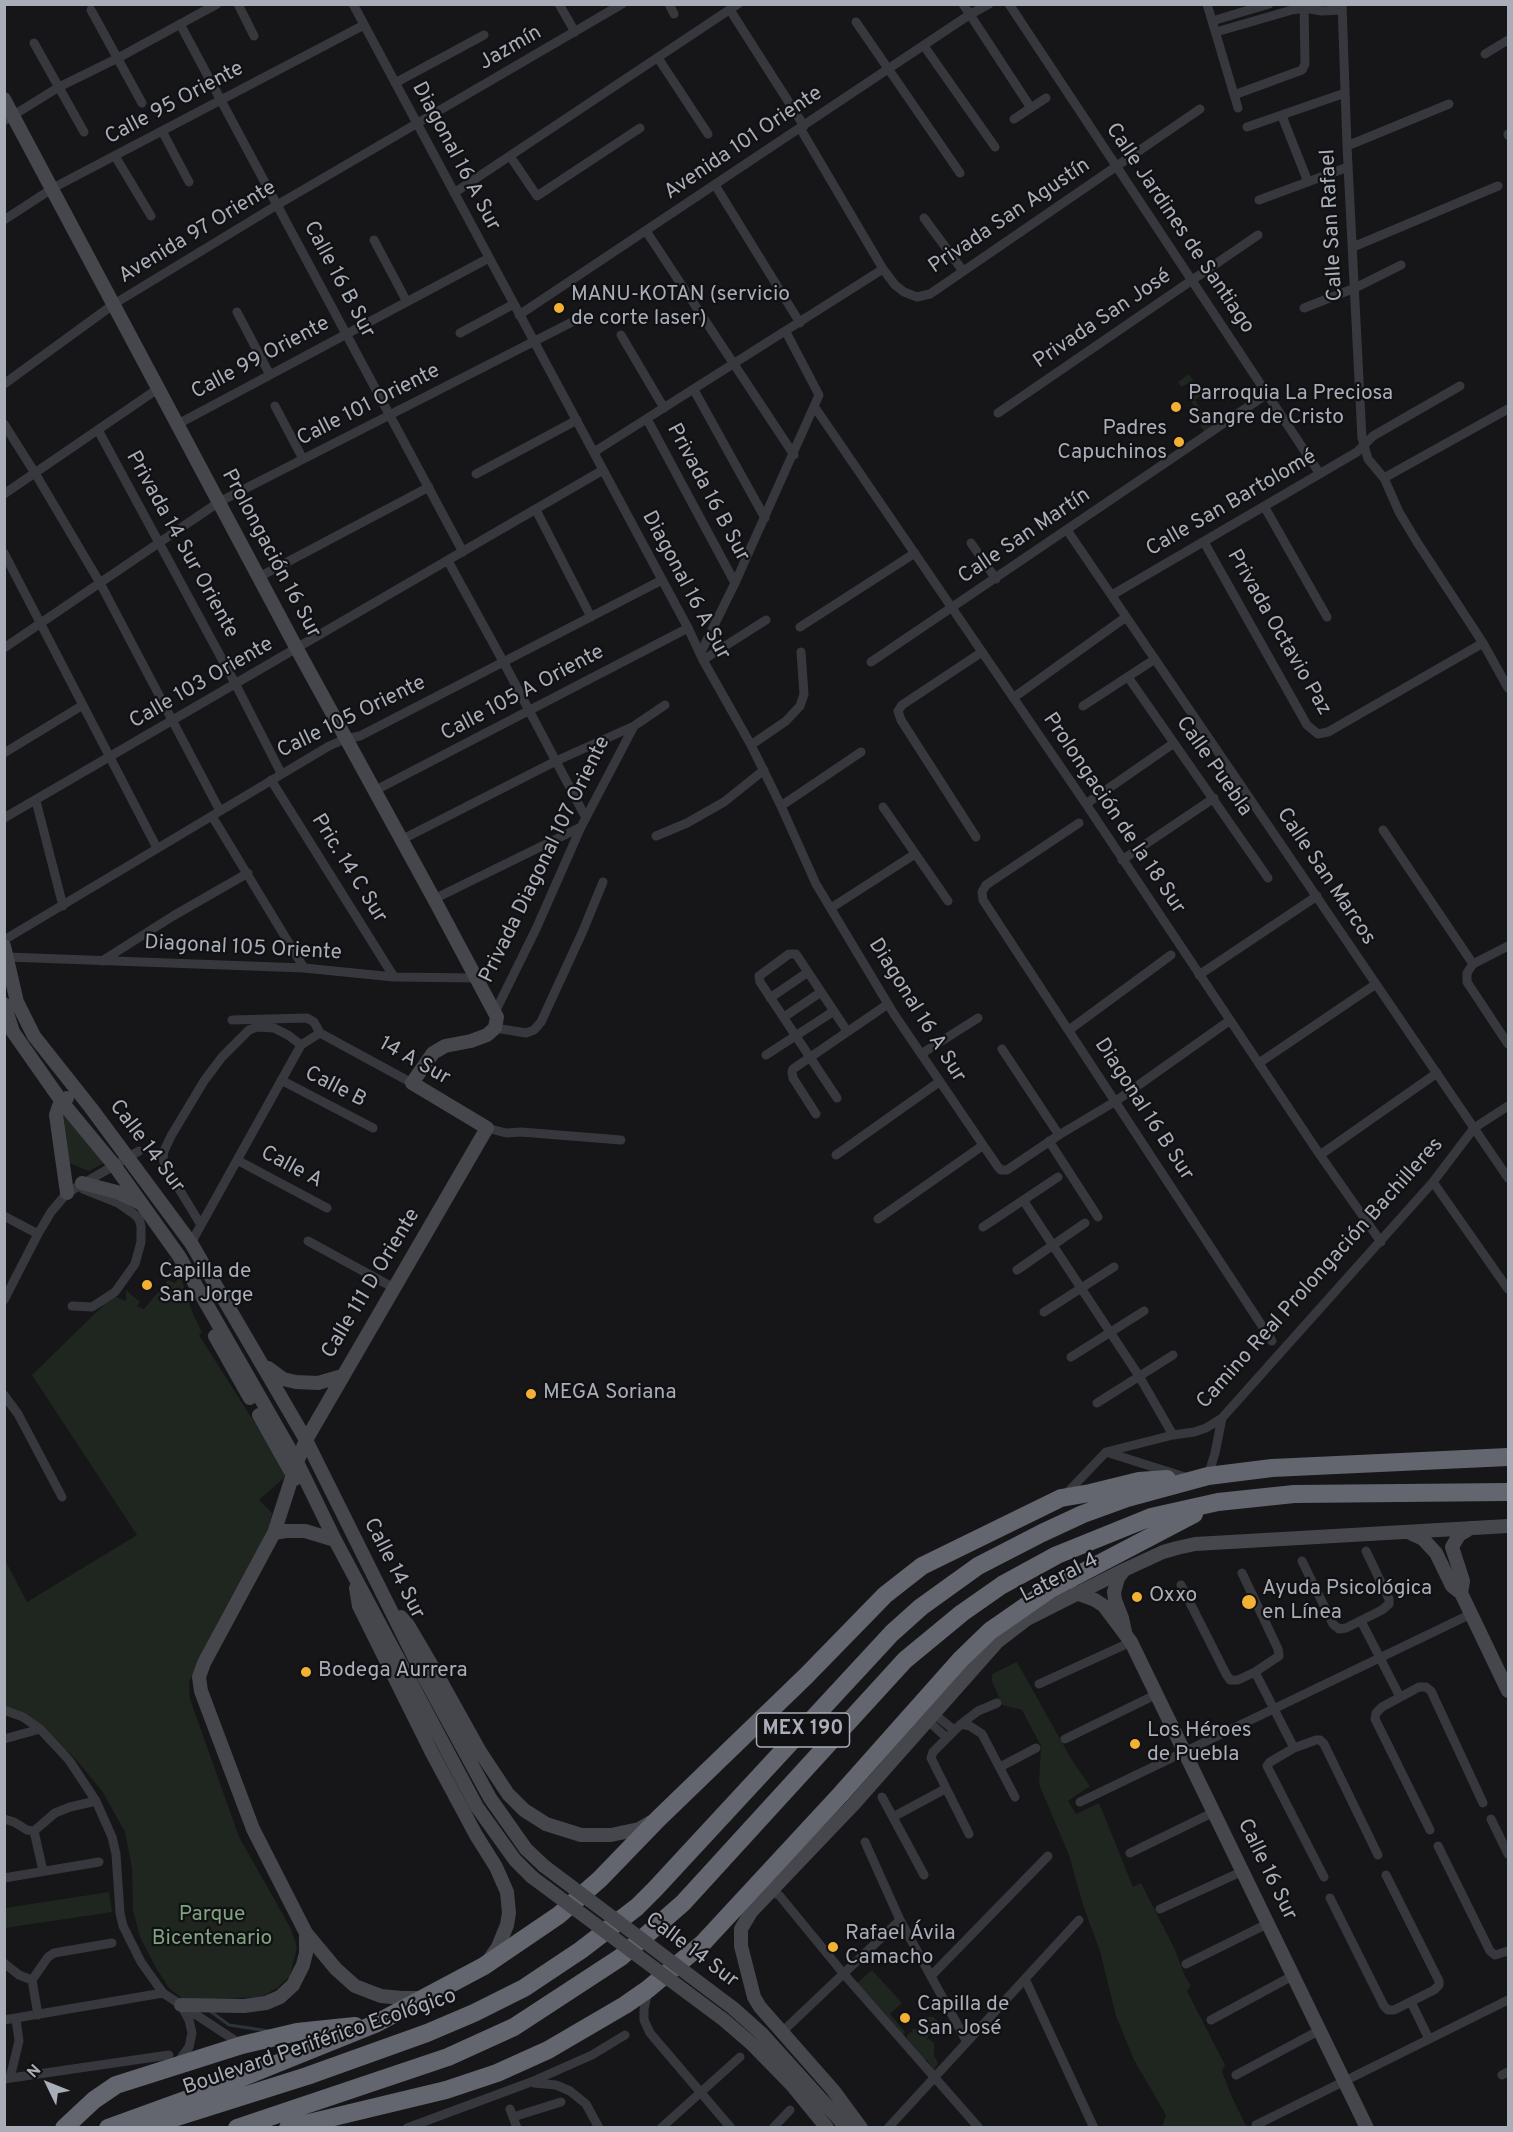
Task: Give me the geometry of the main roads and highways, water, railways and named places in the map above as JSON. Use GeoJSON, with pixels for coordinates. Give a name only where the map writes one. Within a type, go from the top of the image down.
{"type":"FeatureCollection","features":[{"type":"Feature","properties":{"kind":"highway","name":"Boulevard Periférico Ecológico"},"geometry":{"type":"LineString","coordinates":[[142,2127],[307,2076],[427,2033],[524,1988],[582,1950],[655,1890],[892,1633],[930,1600],[978,1566],[1083,1514],[1127,1498],[1200,1477],[1272,1468],[1509,1457]]}},
{"type":"Feature","properties":{"kind":"highway"},"geometry":{"type":"LineString","coordinates":[[108,2127],[199,2095],[375,2024],[484,1966],[560,1915],[600,1879],[658,1819],[806,1677],[885,1595],[922,1566],[1061,1498],[1139,1480],[1200,1477]]}},
{"type":"Feature","properties":{"kind":"highway","name":"MEX 190"},"geometry":{"type":"LineString","coordinates":[[237,2127],[448,2057],[513,2027],[566,1995],[621,1957],[683,1903],[905,1660],[962,1612],[1034,1567],[1089,1541],[1152,1517],[1218,1502],[1294,1494],[1509,1492]]}},
{"type":"Feature","properties":{"kind":"highway"},"geometry":{"type":"LineString","coordinates":[[288,2127],[446,2090],[497,2073],[548,2050],[648,1989],[762,1889],[846,1801],[961,1659],[990,1632],[1049,1590],[1218,1502]]}},
{"type":"Feature","properties":{"kind":"highway"},"geometry":{"type":"LineString","coordinates":[[64,2127],[105,2091],[171,2062],[297,2032],[375,2024]]}},
{"type":"Feature","properties":{"kind":"waterway"},"geometry":{"type":"LineString","coordinates":[[210,2011],[229,2025],[269,2031]]}},
{"type":"Feature","properties":{"kind":"place","name":"MANU-KOTAN (servicio de corte laser)"},"geometry":{"type":"Point","coordinates":[559,308]}},
{"type":"Feature","properties":{"kind":"place","name":"Parroquia La Preciosa Sangre de Cristo"},"geometry":{"type":"Point","coordinates":[1176,407]}},
{"type":"Feature","properties":{"kind":"place","name":"Padres Capuchinos"},"geometry":{"type":"Point","coordinates":[1179,442]}},
{"type":"Feature","properties":{"kind":"place","name":"Capilla de San Jorge"},"geometry":{"type":"Point","coordinates":[147,1285]}},
{"type":"Feature","properties":{"kind":"place","name":"MEGA Soriana"},"geometry":{"type":"Point","coordinates":[531,1394]}},
{"type":"Feature","properties":{"kind":"place","name":"Oxxo"},"geometry":{"type":"Point","coordinates":[1137,1597]}},
{"type":"Feature","properties":{"kind":"place","name":"Ayuda Psicológica en Línea"},"geometry":{"type":"Point","coordinates":[1249,1602]}},
{"type":"Feature","properties":{"kind":"place","name":"Bodega Aurrera"},"geometry":{"type":"Point","coordinates":[306,1672]}},
{"type":"Feature","properties":{"kind":"place","name":"Los Héroes de Puebla"},"geometry":{"type":"Point","coordinates":[1135,1744]}},
{"type":"Feature","properties":{"kind":"place","name":"Rafael Ávila Camacho"},"geometry":{"type":"Point","coordinates":[833,1947]}},
{"type":"Feature","properties":{"kind":"place","name":"Capilla de San José"},"geometry":{"type":"Point","coordinates":[905,2018]}},
{"type":"Feature","properties":{"kind":"park label","name":"Parque Bicentenario"},"geometry":{"type":"Point","coordinates":[212,1928]}}]}
